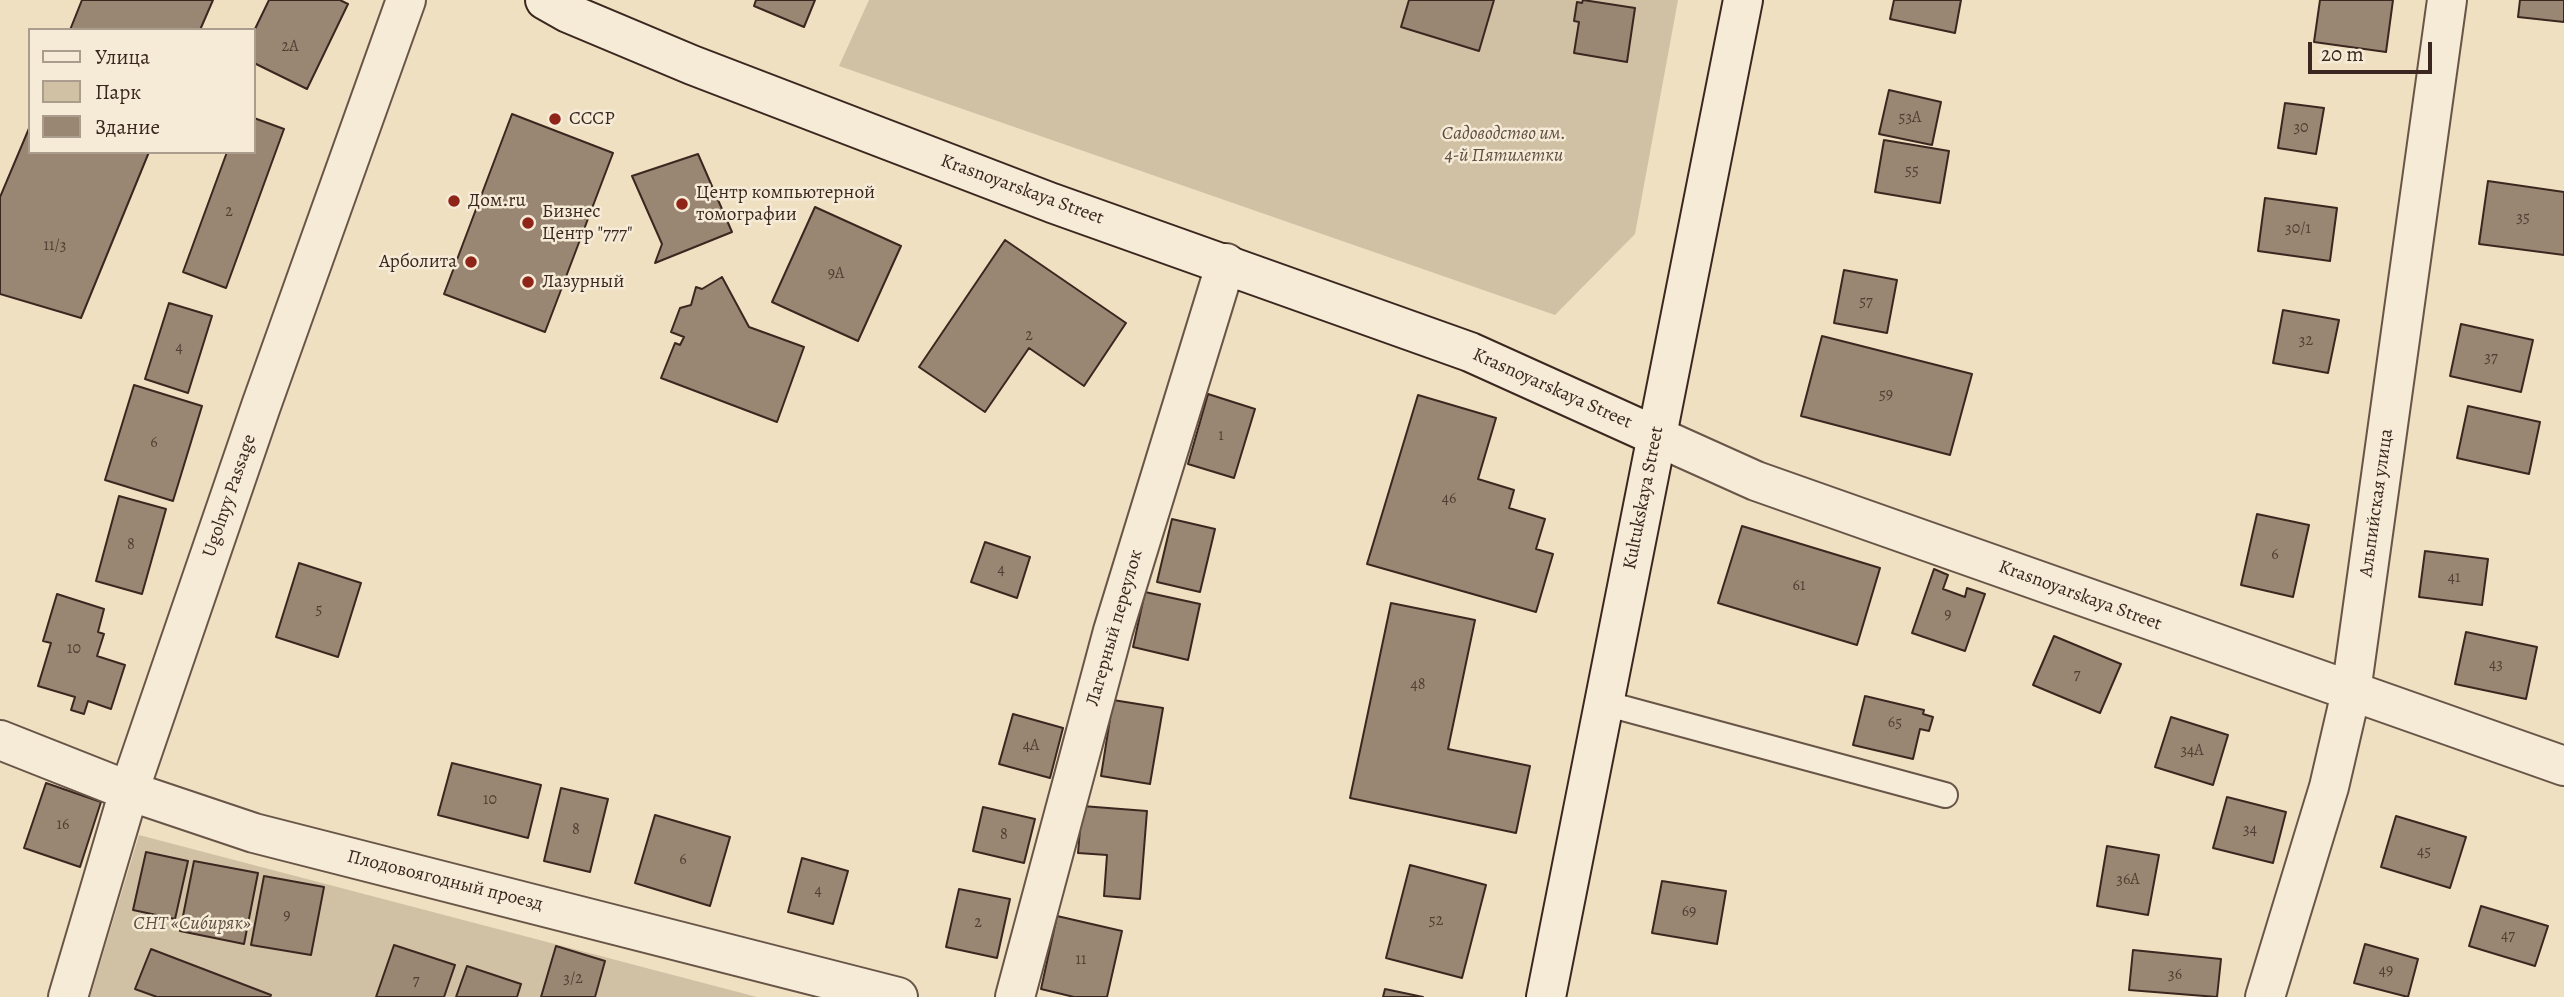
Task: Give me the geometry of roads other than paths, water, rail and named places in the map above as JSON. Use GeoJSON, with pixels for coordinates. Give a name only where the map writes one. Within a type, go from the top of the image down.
{"type":"FeatureCollection","features":[{"type":"Feature","properties":{"kind":"street","name":"Ugolnyy Passage"},"geometry":{"type":"LineString","coordinates":[[68,997],[129,791],[261,406],[406,0]]}},
{"type":"Feature","properties":{"kind":"street","name":"Krasnoyarskaya Street"},"geometry":{"type":"LineString","coordinates":[[545,0],[568,13],[692,65],[1052,203],[1470,352],[1756,481],[2564,766]]}},
{"type":"Feature","properties":{"kind":"street","name":"Kultukskaya Street"},"geometry":{"type":"LineString","coordinates":[[1546,997],[1743,0]]}},
{"type":"Feature","properties":{"kind":"street","name":"Альпийская улица"},"geometry":{"type":"LineString","coordinates":[[2265,997],[2329,787],[2351,692],[2446,0]]}},
{"type":"Feature","properties":{"kind":"street","name":"Лагерный переулок"},"geometry":{"type":"LineString","coordinates":[[1015,997],[1113,631],[1226,263]]}},
{"type":"Feature","properties":{"kind":"street","name":"Плодовоягодный проезд"},"geometry":{"type":"LineString","coordinates":[[0,740],[129,791],[254,832],[832,989],[898,997]]}},
{"type":"Feature","properties":{"kind":"lane"},"geometry":{"type":"LineString","coordinates":[[1604,703],[1945,795]]}},
{"type":"Feature","properties":{"kind":"place","name":"СССР"},"geometry":{"type":"Point","coordinates":[555,119]}},
{"type":"Feature","properties":{"kind":"place","name":"Дом.ru"},"geometry":{"type":"Point","coordinates":[454,201]}},
{"type":"Feature","properties":{"kind":"place","name":"Центр компьютерной томографии"},"geometry":{"type":"Point","coordinates":[682,204]}},
{"type":"Feature","properties":{"kind":"place","name":"Бизнес Центр \"777\""},"geometry":{"type":"Point","coordinates":[528,223]}},
{"type":"Feature","properties":{"kind":"place","name":"Арболита"},"geometry":{"type":"Point","coordinates":[471,262]}},
{"type":"Feature","properties":{"kind":"place","name":"Лазурный"},"geometry":{"type":"Point","coordinates":[528,282]}},
{"type":"Feature","properties":{"kind":"park label","name":"Садоводство им. 4-й Пятилетки"},"geometry":{"type":"Point","coordinates":[1504,145]}},
{"type":"Feature","properties":{"kind":"park label","name":"СНТ «Сибиряк»"},"geometry":{"type":"Point","coordinates":[192,924]}}]}
